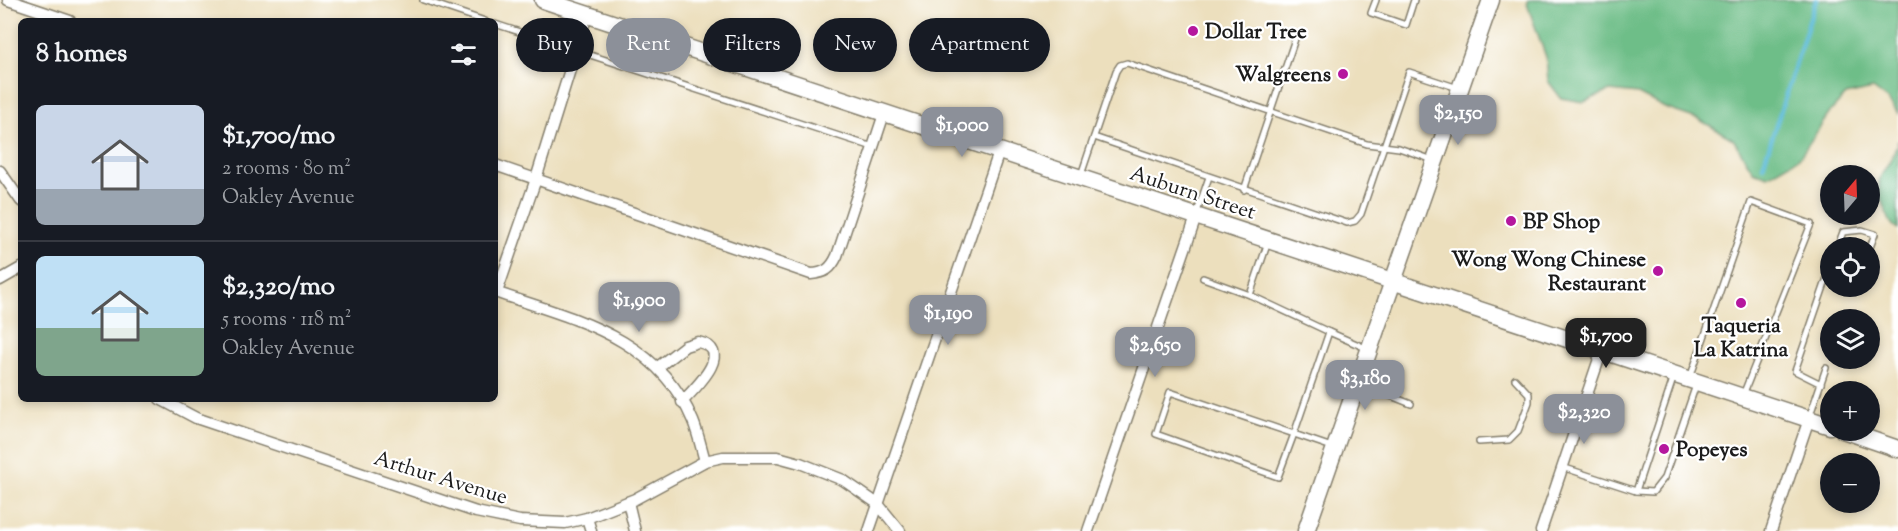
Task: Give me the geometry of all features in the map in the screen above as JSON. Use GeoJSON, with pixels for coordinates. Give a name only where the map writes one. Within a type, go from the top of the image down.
{"type":"FeatureCollection","features":[{"type":"Feature","properties":{"kind":"main road","name":"Auburn Street"},"geometry":{"type":"LineString","coordinates":[[543,0],[1820,423]]}},
{"type":"Feature","properties":{"kind":"main road"},"geometry":{"type":"LineString","coordinates":[[1306,531],[1491,0]]}},
{"type":"Feature","properties":{"kind":"main road"},"geometry":{"type":"LineString","coordinates":[[1875,441],[1898,449]]}},
{"type":"Feature","properties":{"kind":"street"},"geometry":{"type":"LineString","coordinates":[[8,0],[61,18]]}},
{"type":"Feature","properties":{"kind":"street"},"geometry":{"type":"LineString","coordinates":[[498,286],[536,179],[570,72]]}},
{"type":"Feature","properties":{"kind":"street"},"geometry":{"type":"LineString","coordinates":[[498,166],[811,274],[820,273],[832,266],[837,256],[884,114]]}},
{"type":"Feature","properties":{"kind":"street"},"geometry":{"type":"LineString","coordinates":[[869,531],[999,152]]}},
{"type":"Feature","properties":{"kind":"street"},"geometry":{"type":"LineString","coordinates":[[0,171],[18,197]]}},
{"type":"Feature","properties":{"kind":"street"},"geometry":{"type":"LineString","coordinates":[[1088,531],[1196,217]]}},
{"type":"Feature","properties":{"kind":"street"},"geometry":{"type":"LineString","coordinates":[[0,280],[18,270]]}},
{"type":"Feature","properties":{"kind":"street"},"geometry":{"type":"LineString","coordinates":[[498,293],[613,335],[642,352],[658,367],[693,419],[705,460]]}},
{"type":"Feature","properties":{"kind":"street"},"geometry":{"type":"LineString","coordinates":[[658,367],[686,346],[698,342],[713,353],[712,366],[682,402]]}},
{"type":"Feature","properties":{"kind":"street"},"geometry":{"type":"LineString","coordinates":[[1540,531],[1602,350]]}},
{"type":"Feature","properties":{"kind":"street","name":"Arthur Avenue"},"geometry":{"type":"LineString","coordinates":[[166,402],[196,418],[476,512],[520,521],[565,523],[587,518],[628,502],[705,460],[759,455],[801,463],[843,480],[878,504],[900,531]]}},
{"type":"Feature","properties":{"kind":"street"},"geometry":{"type":"LineString","coordinates":[[1771,531],[1809,419]]}},
{"type":"Feature","properties":{"kind":"street"},"geometry":{"type":"LineString","coordinates":[[628,502],[635,531]]}},
{"type":"Feature","properties":{"kind":"street"},"geometry":{"type":"LineString","coordinates":[[587,518],[591,531]]}},
{"type":"Feature","properties":{"kind":"lane"},"geometry":{"type":"LineString","coordinates":[[423,0],[476,18]]}},
{"type":"Feature","properties":{"kind":"lane"},"geometry":{"type":"LineString","coordinates":[[1376,0],[1371,13],[1406,25],[1414,0]]}},
{"type":"Feature","properties":{"kind":"lane"},"geometry":{"type":"LineString","coordinates":[[498,25],[516,31]]}},
{"type":"Feature","properties":{"kind":"lane"},"geometry":{"type":"LineString","coordinates":[[1244,190],[1296,36]]}},
{"type":"Feature","properties":{"kind":"lane"},"geometry":{"type":"LineString","coordinates":[[594,58],[873,147]]}},
{"type":"Feature","properties":{"kind":"lane"},"geometry":{"type":"LineString","coordinates":[[1080,179],[1116,71],[1124,63],[1270,112],[1384,147],[1399,148],[1435,161]]}},
{"type":"Feature","properties":{"kind":"lane"},"geometry":{"type":"LineString","coordinates":[[1094,137],[1244,190],[1347,223],[1355,221],[1361,214],[1409,72],[1460,89]]}},
{"type":"Feature","properties":{"kind":"lane"},"geometry":{"type":"LineString","coordinates":[[1196,217],[1209,177]]}},
{"type":"Feature","properties":{"kind":"lane"},"geometry":{"type":"LineString","coordinates":[[1636,491],[1687,378],[1751,202],[1811,224],[1743,397]]}},
{"type":"Feature","properties":{"kind":"lane"},"geometry":{"type":"LineString","coordinates":[[1841,237],[1843,232],[1862,230],[1875,234],[1874,237]]}},
{"type":"Feature","properties":{"kind":"lane"},"geometry":{"type":"LineString","coordinates":[[1250,295],[1268,241]]}},
{"type":"Feature","properties":{"kind":"lane"},"geometry":{"type":"LineString","coordinates":[[1203,278],[1250,295],[1369,349]]}},
{"type":"Feature","properties":{"kind":"lane"},"geometry":{"type":"LineString","coordinates":[[1820,297],[1795,371],[1820,384]]}},
{"type":"Feature","properties":{"kind":"lane"},"geometry":{"type":"LineString","coordinates":[[1329,332],[1294,434],[1278,477],[1156,434],[1170,392],[1294,434],[1335,448]]}},
{"type":"Feature","properties":{"kind":"lane"},"geometry":{"type":"LineString","coordinates":[[1562,467],[1636,491],[1653,492],[1661,484],[1687,378]]}},
{"type":"Feature","properties":{"kind":"lane"},"geometry":{"type":"LineString","coordinates":[[1479,442],[1509,440],[1518,432],[1529,402],[1529,394],[1515,379]]}},
{"type":"Feature","properties":{"kind":"lane"},"geometry":{"type":"LineString","coordinates":[[1357,382],[1411,404]]}},
{"type":"Feature","properties":{"kind":"lane"},"geometry":{"type":"LineString","coordinates":[[1809,419],[1820,387]]}},
{"type":"Feature","properties":{"kind":"green space"},"geometry":{"type":"Polygon","coordinates":[[[1528,0],[1898,0],[1898,114],[1888,100],[1873,89],[1846,95],[1831,111],[1799,158],[1768,176],[1753,171],[1733,139],[1700,120],[1665,108],[1638,94],[1610,91],[1584,102],[1561,98],[1548,81],[1546,57],[1527,4],[1528,0]]]}},
{"type":"Feature","properties":{"kind":"green space"},"geometry":{"type":"Polygon","coordinates":[[[1898,140],[1898,229],[1889,218],[1880,197],[1880,179],[1895,151],[1898,140]]]}},
{"type":"Feature","properties":{"kind":"waterway"},"geometry":{"type":"LineString","coordinates":[[1763,166],[1816,0]]}},
{"type":"Feature","properties":{"kind":"place","name":"Dollar Tree"},"geometry":{"type":"Point","coordinates":[1193,31]}},
{"type":"Feature","properties":{"kind":"place","name":"Walgreens"},"geometry":{"type":"Point","coordinates":[1343,74]}},
{"type":"Feature","properties":{"kind":"place","name":"BP Shop"},"geometry":{"type":"Point","coordinates":[1511,221]}},
{"type":"Feature","properties":{"kind":"place","name":"Wong Wong Chinese Restaurant"},"geometry":{"type":"Point","coordinates":[1658,271]}},
{"type":"Feature","properties":{"kind":"place","name":"Taqueria La Katrina"},"geometry":{"type":"Point","coordinates":[1741,303]}},
{"type":"Feature","properties":{"kind":"place","name":"Popeyes"},"geometry":{"type":"Point","coordinates":[1664,449]}}]}
